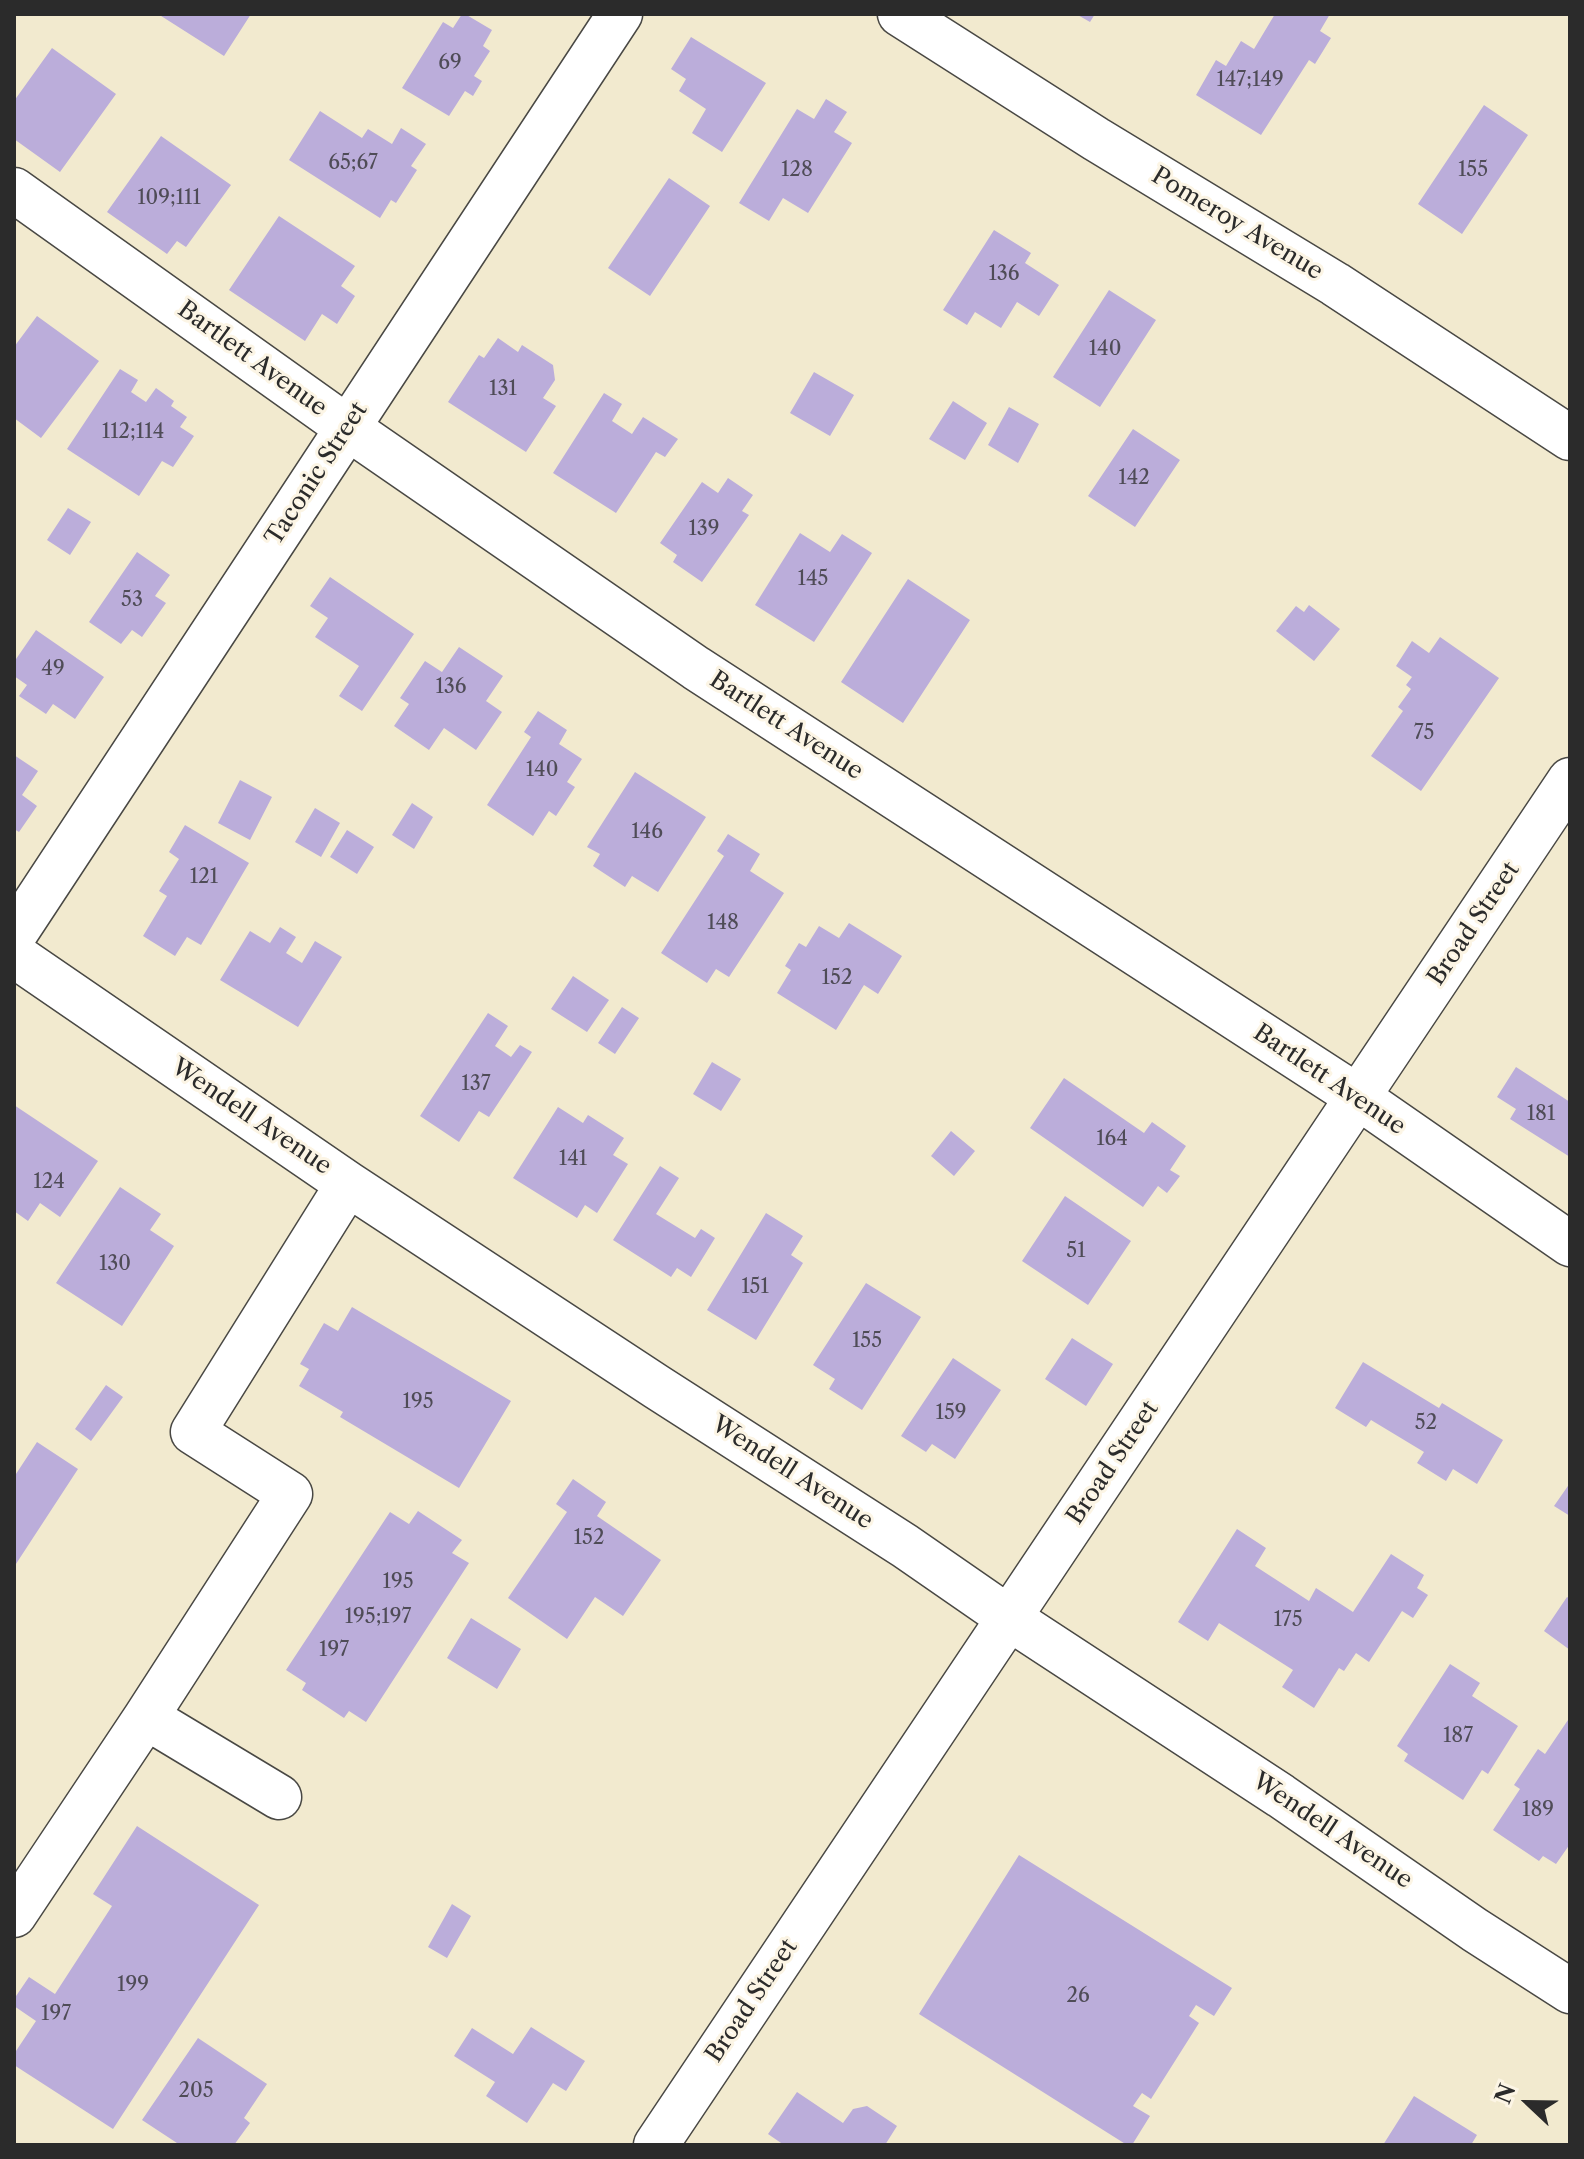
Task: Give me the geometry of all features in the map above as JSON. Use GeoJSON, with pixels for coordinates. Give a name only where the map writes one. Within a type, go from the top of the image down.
{"type":"FeatureCollection","features":[{"type":"Feature","properties":{"kind":"street","name":"Taconic Street"},"geometry":{"type":"LineString","coordinates":[[14,935],[620,14]]}},
{"type":"Feature","properties":{"kind":"street","name":"Pomeroy Avenue"},"geometry":{"type":"LineString","coordinates":[[900,14],[1096,139],[1335,284],[1570,438]]}},
{"type":"Feature","properties":{"kind":"street","name":"Bartlett Avenue"},"geometry":{"type":"LineString","coordinates":[[14,190],[348,428],[709,677],[1358,1097],[1570,1244]]}},
{"type":"Feature","properties":{"kind":"street","name":"Broad Street"},"geometry":{"type":"LineString","coordinates":[[656,2145],[1570,780]]}},
{"type":"Feature","properties":{"kind":"street","name":"Wendell Avenue"},"geometry":{"type":"LineString","coordinates":[[14,955],[348,1184],[905,1546],[1570,1991]]}},
{"type":"Feature","properties":{"kind":"street"},"geometry":{"type":"LineString","coordinates":[[14,1915],[290,1494],[193,1432],[348,1184]]}},
{"type":"Feature","properties":{"kind":"street"},"geometry":{"type":"LineString","coordinates":[[146,1717],[279,1797]]}},
{"type":"Feature","properties":{"kind":"building"},"geometry":{"type":"Polygon","coordinates":[[[158,14],[251,14],[224,56],[158,14]]]}},
{"type":"Feature","properties":{"kind":"building"},"geometry":{"type":"Polygon","coordinates":[[[462,14],[492,30],[483,46],[490,51],[474,76],[482,81],[473,96],[465,91],[449,116],[402,88],[443,22],[453,28],[462,14]]]}},
{"type":"Feature","properties":{"kind":"building"},"geometry":{"type":"Polygon","coordinates":[[[1076,14],[1095,14],[1090,22],[1076,14]]]}},
{"type":"Feature","properties":{"kind":"building"},"geometry":{"type":"Polygon","coordinates":[[[1275,14],[1330,14],[1320,31],[1331,38],[1315,64],[1309,60],[1261,135],[1196,95],[1216,60],[1226,66],[1241,41],[1254,49],[1275,14]]]}},
{"type":"Feature","properties":{"kind":"building"},"geometry":{"type":"Polygon","coordinates":[[[691,37],[766,83],[722,152],[692,133],[706,109],[679,91],[686,79],[671,69],[691,37]]]}},
{"type":"Feature","properties":{"kind":"building"},"geometry":{"type":"Polygon","coordinates":[[[52,48],[116,94],[60,172],[14,139],[14,101],[52,48]]]}},
{"type":"Feature","properties":{"kind":"building"},"geometry":{"type":"Polygon","coordinates":[[[826,99],[847,112],[834,132],[852,143],[808,213],[783,198],[769,221],[739,203],[797,109],[814,119],[826,99]]]}},
{"type":"Feature","properties":{"kind":"building"},"geometry":{"type":"Polygon","coordinates":[[[1484,105],[1528,135],[1462,234],[1418,204],[1484,105]]]}},
{"type":"Feature","properties":{"kind":"building"},"geometry":{"type":"Polygon","coordinates":[[[320,111],[362,138],[368,129],[392,144],[401,128],[426,144],[411,166],[417,170],[396,203],[391,200],[380,218],[289,160],[320,111]]]}},
{"type":"Feature","properties":{"kind":"building"},"geometry":{"type":"Polygon","coordinates":[[[161,136],[231,185],[186,247],[177,241],[167,254],[107,212],[161,136]]]}},
{"type":"Feature","properties":{"kind":"building"},"geometry":{"type":"Polygon","coordinates":[[[669,178],[710,206],[650,296],[608,268],[669,178]]]}},
{"type":"Feature","properties":{"kind":"building"},"geometry":{"type":"Polygon","coordinates":[[[279,216],[355,266],[341,286],[355,296],[337,324],[322,314],[305,341],[229,290],[279,216]]]}},
{"type":"Feature","properties":{"kind":"building"},"geometry":{"type":"Polygon","coordinates":[[[994,230],[1031,253],[1025,263],[1059,285],[1039,316],[1017,302],[1001,328],[975,312],[967,325],[943,310],[994,230]]]}},
{"type":"Feature","properties":{"kind":"building"},"geometry":{"type":"Polygon","coordinates":[[[1109,290],[1156,320],[1100,407],[1053,377],[1109,290]]]}},
{"type":"Feature","properties":{"kind":"building"},"geometry":{"type":"Polygon","coordinates":[[[37,316],[99,361],[41,438],[14,418],[14,347],[37,316]]]}},
{"type":"Feature","properties":{"kind":"building"},"geometry":{"type":"Polygon","coordinates":[[[498,338],[518,352],[522,345],[553,365],[555,380],[543,398],[556,406],[526,452],[448,402],[479,355],[484,358],[498,338]]]}},
{"type":"Feature","properties":{"kind":"building"},"geometry":{"type":"Polygon","coordinates":[[[120,369],[138,380],[131,392],[146,402],[156,388],[174,401],[171,406],[187,417],[180,427],[194,436],[173,467],[162,461],[139,496],[67,449],[120,369]]]}},
{"type":"Feature","properties":{"kind":"building"},"geometry":{"type":"Polygon","coordinates":[[[814,372],[854,395],[830,436],[790,413],[814,372]]]}},
{"type":"Feature","properties":{"kind":"building"},"geometry":{"type":"Polygon","coordinates":[[[604,393],[622,404],[612,421],[632,434],[643,417],[678,439],[665,457],[656,452],[616,513],[553,473],[604,393]]]}},
{"type":"Feature","properties":{"kind":"building"},"geometry":{"type":"Polygon","coordinates":[[[953,401],[987,423],[965,460],[929,439],[953,401]]]}},
{"type":"Feature","properties":{"kind":"building"},"geometry":{"type":"Polygon","coordinates":[[[1009,407],[1039,424],[1018,463],[988,445],[1009,407]]]}},
{"type":"Feature","properties":{"kind":"building"},"geometry":{"type":"Polygon","coordinates":[[[1133,429],[1180,460],[1135,527],[1088,496],[1133,429]]]}},
{"type":"Feature","properties":{"kind":"building"},"geometry":{"type":"Polygon","coordinates":[[[728,478],[753,495],[742,511],[749,515],[702,582],[673,562],[677,555],[660,543],[702,482],[718,493],[728,478]]]}},
{"type":"Feature","properties":{"kind":"building"},"geometry":{"type":"Polygon","coordinates":[[[68,508],[91,522],[70,555],[47,540],[68,508]]]}},
{"type":"Feature","properties":{"kind":"building"},"geometry":{"type":"Polygon","coordinates":[[[800,533],[830,552],[842,534],[872,553],[814,642],[755,605],[800,533]]]}},
{"type":"Feature","properties":{"kind":"building"},"geometry":{"type":"Polygon","coordinates":[[[137,552],[170,575],[155,596],[166,603],[142,637],[132,630],[121,644],[89,622],[137,552]]]}},
{"type":"Feature","properties":{"kind":"building"},"geometry":{"type":"Polygon","coordinates":[[[330,577],[414,634],[362,711],[339,696],[359,666],[315,637],[328,618],[310,606],[330,577]]]}},
{"type":"Feature","properties":{"kind":"building"},"geometry":{"type":"Polygon","coordinates":[[[908,579],[970,620],[903,723],[841,682],[908,579]]]}},
{"type":"Feature","properties":{"kind":"building"},"geometry":{"type":"Polygon","coordinates":[[[1309,605],[1340,629],[1314,661],[1276,631],[1296,606],[1304,612],[1309,605]]]}},
{"type":"Feature","properties":{"kind":"building"},"geometry":{"type":"Polygon","coordinates":[[[36,630],[104,677],[75,719],[53,704],[46,714],[19,696],[27,685],[14,676],[14,662],[36,630]]]}},
{"type":"Feature","properties":{"kind":"building"},"geometry":{"type":"Polygon","coordinates":[[[1440,637],[1499,678],[1421,791],[1371,756],[1403,711],[1398,707],[1411,689],[1406,685],[1412,677],[1396,666],[1412,641],[1429,653],[1440,637]]]}},
{"type":"Feature","properties":{"kind":"building"},"geometry":{"type":"Polygon","coordinates":[[[459,647],[503,676],[486,701],[502,712],[476,750],[444,728],[429,750],[394,726],[409,704],[400,698],[425,661],[442,672],[459,647]]]}},
{"type":"Feature","properties":{"kind":"building"},"geometry":{"type":"Polygon","coordinates":[[[538,711],[567,730],[559,744],[582,759],[567,782],[575,787],[556,816],[549,811],[533,836],[487,805],[531,737],[524,732],[538,711]]]}},
{"type":"Feature","properties":{"kind":"building"},"geometry":{"type":"Polygon","coordinates":[[[14,755],[38,771],[22,795],[37,806],[19,832],[14,829],[14,755]]]}},
{"type":"Feature","properties":{"kind":"building"},"geometry":{"type":"Polygon","coordinates":[[[635,772],[706,817],[658,892],[632,876],[625,887],[593,866],[600,854],[587,847],[635,772]]]}},
{"type":"Feature","properties":{"kind":"building"},"geometry":{"type":"Polygon","coordinates":[[[240,780],[272,797],[250,840],[218,823],[240,780]]]}},
{"type":"Feature","properties":{"kind":"building"},"geometry":{"type":"Polygon","coordinates":[[[412,803],[433,817],[414,849],[392,835],[412,803]]]}},
{"type":"Feature","properties":{"kind":"building"},"geometry":{"type":"Polygon","coordinates":[[[315,808],[340,823],[321,857],[295,842],[315,808]]]}},
{"type":"Feature","properties":{"kind":"building"},"geometry":{"type":"Polygon","coordinates":[[[185,825],[249,863],[201,945],[187,937],[175,956],[143,936],[167,896],[159,891],[179,859],[169,852],[185,825]]]}},
{"type":"Feature","properties":{"kind":"building"},"geometry":{"type":"Polygon","coordinates":[[[347,830],[374,847],[357,874],[330,857],[347,830]]]}},
{"type":"Feature","properties":{"kind":"building"},"geometry":{"type":"Polygon","coordinates":[[[728,834],[760,854],[750,871],[784,893],[729,977],[716,969],[707,983],[661,953],[724,856],[717,851],[728,834]]]}},
{"type":"Feature","properties":{"kind":"building"},"geometry":{"type":"Polygon","coordinates":[[[849,923],[902,956],[878,994],[864,985],[836,1030],[777,993],[791,970],[785,966],[799,943],[806,947],[819,926],[839,938],[849,923]]]}},
{"type":"Feature","properties":{"kind":"building"},"geometry":{"type":"Polygon","coordinates":[[[280,927],[296,937],[286,953],[302,963],[315,941],[342,957],[298,1027],[220,980],[250,931],[270,943],[280,927]]]}},
{"type":"Feature","properties":{"kind":"building"},"geometry":{"type":"Polygon","coordinates":[[[573,976],[609,1000],[587,1032],[551,1009],[573,976]]]}},
{"type":"Feature","properties":{"kind":"building"},"geometry":{"type":"Polygon","coordinates":[[[622,1007],[639,1018],[615,1054],[598,1043],[622,1007]]]}},
{"type":"Feature","properties":{"kind":"building"},"geometry":{"type":"Polygon","coordinates":[[[488,1013],[508,1026],[495,1046],[511,1057],[520,1045],[532,1052],[489,1117],[479,1111],[459,1142],[420,1116],[488,1013]]]}},
{"type":"Feature","properties":{"kind":"building"},"geometry":{"type":"Polygon","coordinates":[[[712,1062],[741,1079],[721,1111],[693,1094],[712,1062]]]}},
{"type":"Feature","properties":{"kind":"building"},"geometry":{"type":"Polygon","coordinates":[[[1516,1067],[1570,1102],[1570,1157],[1510,1119],[1516,1109],[1497,1097],[1516,1067]]]}},
{"type":"Feature","properties":{"kind":"building"},"geometry":{"type":"Polygon","coordinates":[[[1064,1078],[1144,1133],[1152,1122],[1186,1146],[1170,1170],[1180,1176],[1167,1193],[1158,1186],[1143,1207],[1030,1128],[1064,1078]]]}},
{"type":"Feature","properties":{"kind":"building"},"geometry":{"type":"Polygon","coordinates":[[[14,1105],[98,1161],[60,1217],[40,1203],[28,1221],[14,1211],[14,1105]]]}},
{"type":"Feature","properties":{"kind":"building"},"geometry":{"type":"Polygon","coordinates":[[[558,1107],[583,1123],[588,1115],[624,1138],[613,1155],[628,1164],[597,1213],[585,1205],[577,1218],[513,1178],[558,1107]]]}},
{"type":"Feature","properties":{"kind":"building"},"geometry":{"type":"Polygon","coordinates":[[[951,1131],[975,1151],[954,1176],[931,1156],[951,1131]]]}},
{"type":"Feature","properties":{"kind":"building"},"geometry":{"type":"Polygon","coordinates":[[[660,1166],[679,1178],[656,1214],[695,1238],[701,1229],[715,1238],[691,1277],[677,1268],[671,1277],[613,1240],[660,1166]]]}},
{"type":"Feature","properties":{"kind":"building"},"geometry":{"type":"Polygon","coordinates":[[[120,1187],[161,1214],[150,1230],[174,1246],[122,1326],[56,1283],[120,1187]]]}},
{"type":"Feature","properties":{"kind":"building"},"geometry":{"type":"Polygon","coordinates":[[[1065,1196],[1131,1241],[1088,1305],[1022,1261],[1065,1196]]]}},
{"type":"Feature","properties":{"kind":"building"},"geometry":{"type":"Polygon","coordinates":[[[766,1213],[803,1236],[791,1255],[803,1263],[756,1340],[707,1310],[766,1213]]]}},
{"type":"Feature","properties":{"kind":"building"},"geometry":{"type":"Polygon","coordinates":[[[866,1283],[921,1317],[862,1410],[829,1389],[835,1379],[813,1365],[866,1283]]]}},
{"type":"Feature","properties":{"kind":"building"},"geometry":{"type":"Polygon","coordinates":[[[352,1307],[511,1401],[459,1488],[340,1417],[343,1412],[299,1386],[309,1369],[300,1364],[324,1323],[338,1331],[352,1307]]]}},
{"type":"Feature","properties":{"kind":"building"},"geometry":{"type":"Polygon","coordinates":[[[1072,1338],[1113,1364],[1086,1406],[1045,1379],[1072,1338]]]}},
{"type":"Feature","properties":{"kind":"building"},"geometry":{"type":"Polygon","coordinates":[[[953,1358],[1001,1390],[955,1459],[932,1444],[926,1452],[901,1436],[953,1358]]]}},
{"type":"Feature","properties":{"kind":"building"},"geometry":{"type":"Polygon","coordinates":[[[1363,1362],[1439,1408],[1442,1403],[1503,1440],[1477,1484],[1453,1469],[1446,1481],[1417,1463],[1424,1452],[1371,1420],[1366,1427],[1335,1408],[1363,1362]]]}},
{"type":"Feature","properties":{"kind":"building"},"geometry":{"type":"Polygon","coordinates":[[[106,1385],[123,1397],[91,1441],[75,1429],[106,1385]]]}},
{"type":"Feature","properties":{"kind":"building"},"geometry":{"type":"Polygon","coordinates":[[[37,1442],[78,1469],[14,1567],[14,1477],[37,1442]]]}},
{"type":"Feature","properties":{"kind":"building"},"geometry":{"type":"Polygon","coordinates":[[[573,1479],[606,1502],[597,1516],[661,1560],[623,1616],[595,1597],[567,1639],[508,1598],[567,1512],[556,1504],[573,1479]]]}},
{"type":"Feature","properties":{"kind":"building"},"geometry":{"type":"Polygon","coordinates":[[[1570,1483],[1570,1516],[1554,1506],[1570,1483]]]}},
{"type":"Feature","properties":{"kind":"building"},"geometry":{"type":"Polygon","coordinates":[[[418,1511],[462,1540],[452,1553],[469,1563],[366,1722],[349,1711],[344,1718],[302,1690],[306,1683],[286,1670],[390,1512],[409,1524],[418,1511]]]}},
{"type":"Feature","properties":{"kind":"building"},"geometry":{"type":"Polygon","coordinates":[[[1237,1529],[1266,1548],[1255,1566],[1309,1601],[1316,1588],[1353,1612],[1391,1554],[1424,1575],[1417,1588],[1428,1595],[1413,1618],[1402,1611],[1369,1662],[1356,1653],[1344,1671],[1339,1668],[1314,1708],[1282,1687],[1293,1670],[1219,1623],[1208,1641],[1178,1622],[1237,1529]]]}},
{"type":"Feature","properties":{"kind":"building"},"geometry":{"type":"Polygon","coordinates":[[[1567,1597],[1570,1599],[1570,1650],[1544,1631],[1567,1597]]]}},
{"type":"Feature","properties":{"kind":"building"},"geometry":{"type":"Polygon","coordinates":[[[471,1618],[521,1649],[497,1689],[447,1658],[471,1618]]]}},
{"type":"Feature","properties":{"kind":"building"},"geometry":{"type":"Polygon","coordinates":[[[1450,1664],[1480,1683],[1472,1696],[1518,1726],[1488,1774],[1482,1770],[1463,1800],[1404,1761],[1408,1754],[1397,1746],[1450,1664]]]}},
{"type":"Feature","properties":{"kind":"building"},"geometry":{"type":"Polygon","coordinates":[[[1570,1717],[1570,1844],[1556,1864],[1543,1856],[1539,1861],[1493,1830],[1520,1789],[1514,1785],[1538,1749],[1545,1754],[1570,1717]]]}},
{"type":"Feature","properties":{"kind":"building"},"geometry":{"type":"Polygon","coordinates":[[[137,1826],[259,1905],[113,2129],[14,2065],[14,2054],[36,2021],[14,2006],[14,1999],[29,1977],[55,1994],[112,1906],[93,1894],[137,1826]]]}},
{"type":"Feature","properties":{"kind":"building"},"geometry":{"type":"Polygon","coordinates":[[[1019,1855],[1232,1988],[1214,2016],[1196,2005],[1189,2016],[1199,2023],[1151,2099],[1142,2093],[1133,2106],[1150,2116],[1132,2145],[1127,2145],[919,2014],[1019,1855]]]}},
{"type":"Feature","properties":{"kind":"building"},"geometry":{"type":"Polygon","coordinates":[[[452,1904],[471,1916],[447,1958],[428,1947],[452,1904]]]}},
{"type":"Feature","properties":{"kind":"building"},"geometry":{"type":"Polygon","coordinates":[[[531,2027],[585,2061],[566,2091],[553,2083],[527,2123],[486,2096],[495,2082],[454,2056],[472,2028],[513,2054],[531,2027]]]}},
{"type":"Feature","properties":{"kind":"building"},"geometry":{"type":"Polygon","coordinates":[[[198,2038],[267,2084],[244,2118],[250,2123],[234,2145],[180,2145],[142,2120],[198,2038]]]}},
{"type":"Feature","properties":{"kind":"building"},"geometry":{"type":"Polygon","coordinates":[[[797,2092],[843,2123],[853,2109],[867,2106],[897,2126],[885,2145],[784,2145],[768,2134],[797,2092]]]}},
{"type":"Feature","properties":{"kind":"building"},"geometry":{"type":"Polygon","coordinates":[[[1414,2096],[1477,2135],[1471,2145],[1383,2145],[1414,2096]]]}}]}
